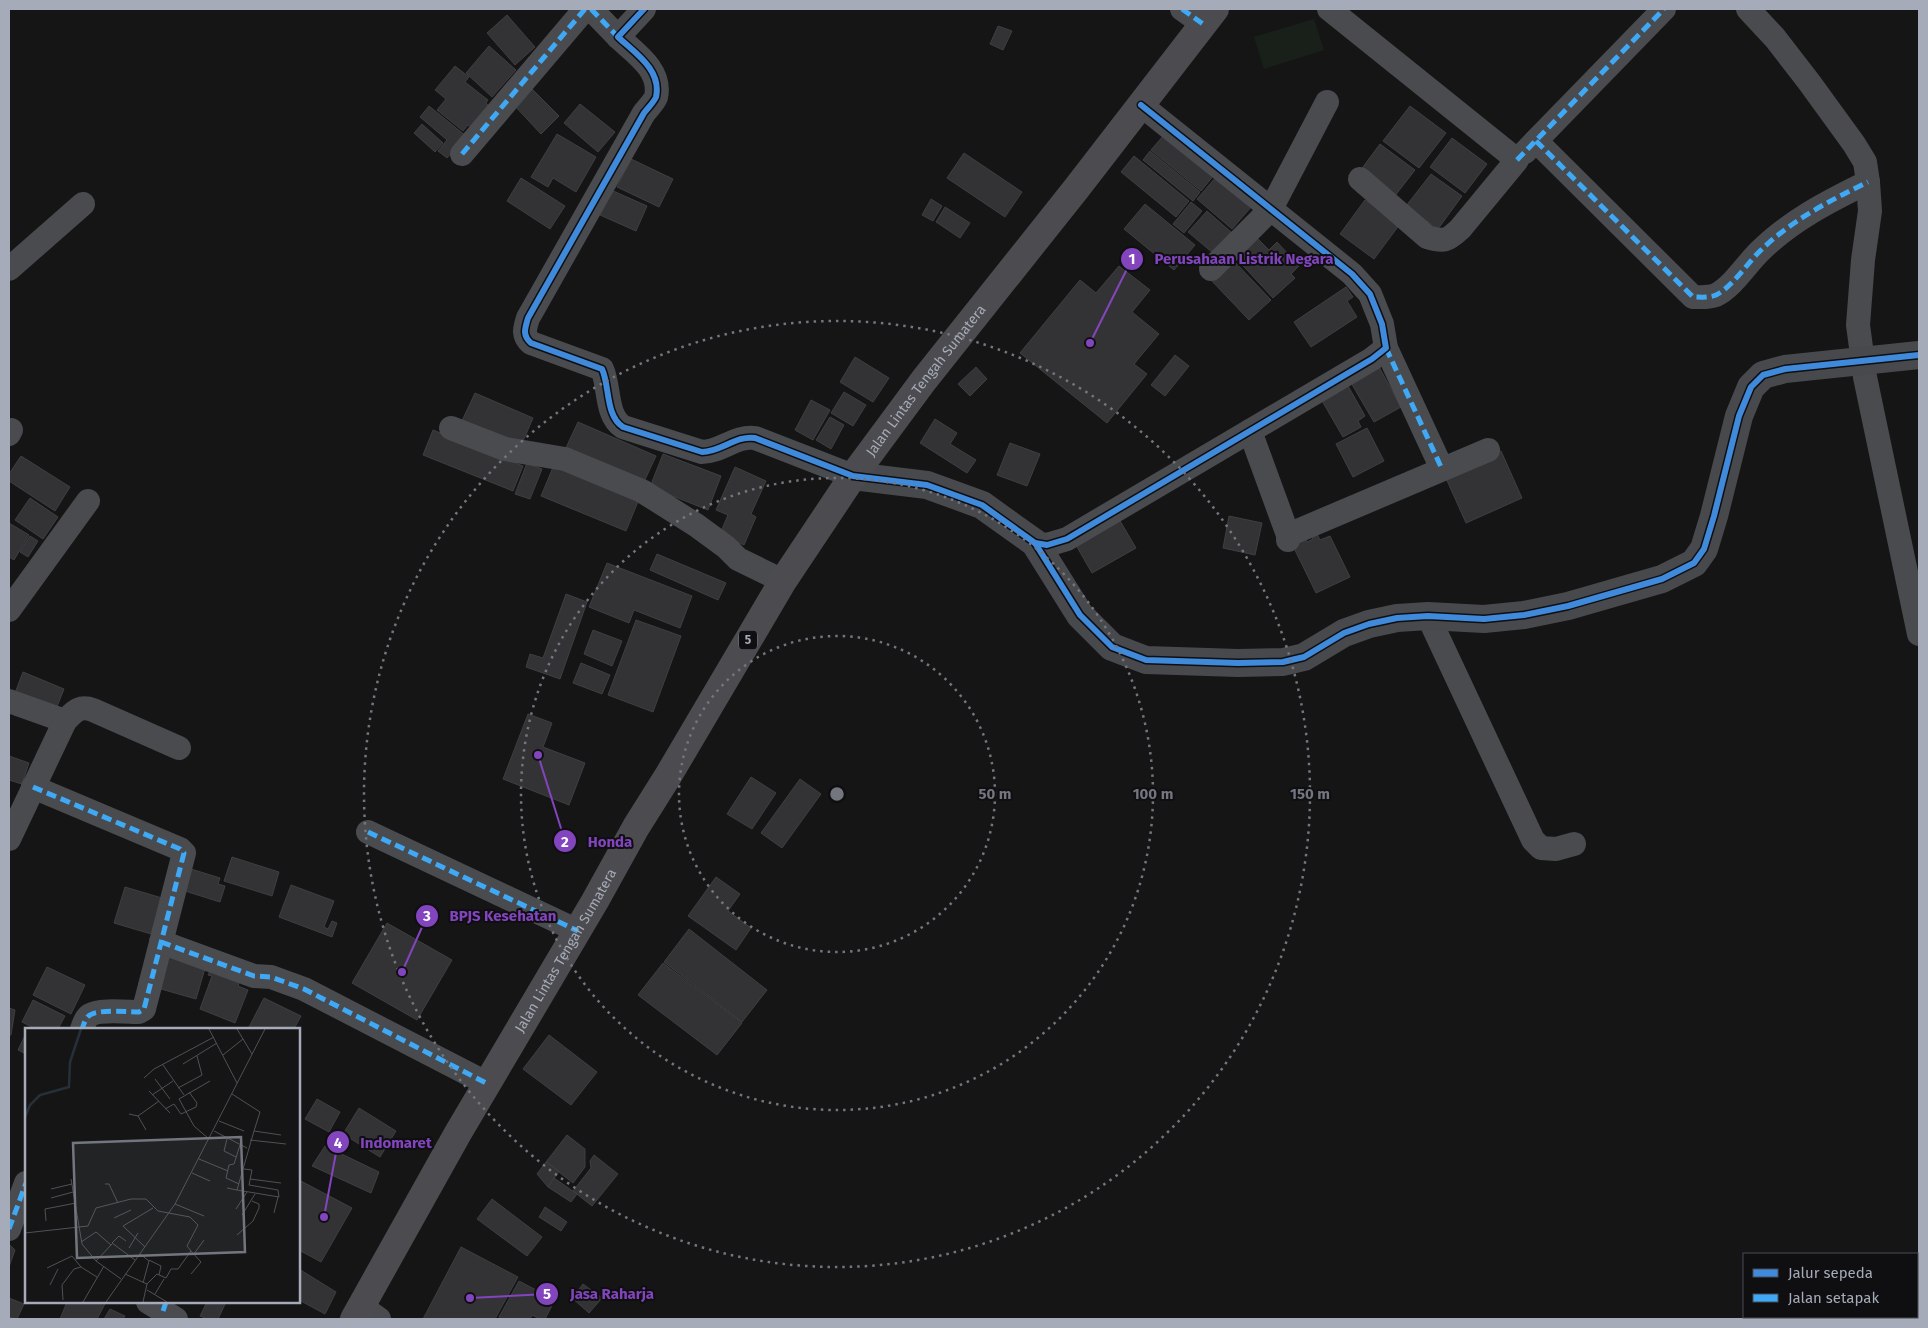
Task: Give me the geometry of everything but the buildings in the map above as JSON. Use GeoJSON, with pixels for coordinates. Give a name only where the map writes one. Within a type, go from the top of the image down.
{"type":"FeatureCollection","features":[{"type":"Feature","properties":{"kind":"highway","name":"Jalan Lintas Tengah Sumatera"},"geometry":{"type":"LineString","coordinates":[[365,1315],[458,1133],[578,931],[636,827],[783,581],[853,476],[930,372],[1141,105],[1200,14]]}},
{"type":"Feature","properties":{"kind":"street"},"geometry":{"type":"LineString","coordinates":[[462,154],[585,9]]}},
{"type":"Feature","properties":{"kind":"street"},"geometry":{"type":"LineString","coordinates":[[591,9],[651,68],[657,82],[656,98],[644,112],[528,318],[524,329],[526,339],[531,343],[602,369],[614,419],[622,427],[702,452],[710,451],[742,438],[755,438],[853,476],[927,485],[982,504],[1035,543],[1080,615],[1112,647],[1146,660],[1238,663],[1283,662],[1304,657],[1344,634],[1369,624],[1397,618],[1428,616],[1484,619],[1524,615],[1568,606],[1662,579],[1694,563],[1704,549],[1739,416],[1751,387],[1763,375],[1785,369],[1919,355]]}},
{"type":"Feature","properties":{"kind":"street"},"geometry":{"type":"LineString","coordinates":[[618,37],[644,9]]}},
{"type":"Feature","properties":{"kind":"street"},"geometry":{"type":"LineString","coordinates":[[1329,9],[1517,160]]}},
{"type":"Feature","properties":{"kind":"street"},"geometry":{"type":"LineString","coordinates":[[1360,179],[1427,237],[1440,240],[1449,239],[1460,229],[1517,160],[1664,9]]}},
{"type":"Feature","properties":{"kind":"street"},"geometry":{"type":"LineString","coordinates":[[1748,9],[1780,45],[1854,144],[1865,162],[1870,211],[1863,260],[1858,325],[1863,361],[1919,634]]}},
{"type":"Feature","properties":{"kind":"street"},"geometry":{"type":"LineString","coordinates":[[1211,269],[1271,210],[1327,102]]}},
{"type":"Feature","properties":{"kind":"street"},"geometry":{"type":"LineString","coordinates":[[1141,105],[1352,274],[1370,294],[1382,324],[1386,348],[1442,469]]}},
{"type":"Feature","properties":{"kind":"street"},"geometry":{"type":"LineString","coordinates":[[1536,140],[1693,297],[1704,298],[1715,295],[1735,279],[1759,252],[1794,224],[1831,200],[1868,182]]}},
{"type":"Feature","properties":{"kind":"street"},"geometry":{"type":"LineString","coordinates":[[9,269],[83,204]]}},
{"type":"Feature","properties":{"kind":"street"},"geometry":{"type":"LineString","coordinates":[[1035,543],[1048,545],[1067,539],[1372,359],[1386,348]]}},
{"type":"Feature","properties":{"kind":"street"},"geometry":{"type":"LineString","coordinates":[[451,428],[506,450],[565,459],[642,491],[696,525],[726,547],[738,559],[783,581]]}},
{"type":"Feature","properties":{"kind":"street"},"geometry":{"type":"LineString","coordinates":[[1250,432],[1288,538],[1488,450]]}},
{"type":"Feature","properties":{"kind":"street"},"geometry":{"type":"LineString","coordinates":[[9,610],[88,500]]}},
{"type":"Feature","properties":{"kind":"street"},"geometry":{"type":"LineString","coordinates":[[1428,616],[1533,840],[1542,848],[1556,849],[1574,844]]}},
{"type":"Feature","properties":{"kind":"street"},"geometry":{"type":"LineString","coordinates":[[9,701],[65,722]]}},
{"type":"Feature","properties":{"kind":"street"},"geometry":{"type":"LineString","coordinates":[[9,839],[65,722],[76,710],[88,708],[180,748]]}},
{"type":"Feature","properties":{"kind":"street"},"geometry":{"type":"LineString","coordinates":[[33,787],[180,849],[184,853],[144,1009],[139,1012],[98,1012],[91,1014],[82,1028]]}},
{"type":"Feature","properties":{"kind":"street"},"geometry":{"type":"LineString","coordinates":[[368,832],[578,931]]}},
{"type":"Feature","properties":{"kind":"street"},"geometry":{"type":"LineString","coordinates":[[162,942],[254,976],[271,977],[304,989],[488,1084]]}},
{"type":"Feature","properties":{"kind":"street"},"geometry":{"type":"LineString","coordinates":[[15,1232],[25,1187]]}},
{"type":"Feature","properties":{"kind":"shaded area"},"geometry":{"type":"Polygon","coordinates":[[[1314,19],[1324,50],[1264,69],[1254,37],[1314,19]]]}},
{"type":"Feature","properties":{"kind":"marked path"},"geometry":{"type":"LineString","coordinates":[[462,154],[585,9]]}},
{"type":"Feature","properties":{"kind":"marked path"},"geometry":{"type":"LineString","coordinates":[[591,9],[618,37]]}},
{"type":"Feature","properties":{"kind":"marked path"},"geometry":{"type":"LineString","coordinates":[[1182,9],[1203,24]]}},
{"type":"Feature","properties":{"kind":"marked path"},"geometry":{"type":"LineString","coordinates":[[1517,160],[1664,9]]}},
{"type":"Feature","properties":{"kind":"marked path"},"geometry":{"type":"LineString","coordinates":[[1536,141],[1693,297],[1716,295],[1733,281],[1771,241],[1797,221],[1868,182]]}},
{"type":"Feature","properties":{"kind":"marked path"},"geometry":{"type":"LineString","coordinates":[[1386,348],[1442,469]]}},
{"type":"Feature","properties":{"kind":"marked path"},"geometry":{"type":"LineString","coordinates":[[33,787],[180,849],[184,853],[144,1009],[139,1012],[107,1011],[94,1013],[87,1018],[82,1028]]}},
{"type":"Feature","properties":{"kind":"marked path"},"geometry":{"type":"LineString","coordinates":[[368,832],[578,931]]}},
{"type":"Feature","properties":{"kind":"marked path"},"geometry":{"type":"LineString","coordinates":[[161,942],[254,976],[271,977],[304,989],[488,1084]]}},
{"type":"Feature","properties":{"kind":"marked path"},"geometry":{"type":"LineString","coordinates":[[9,1229],[25,1186]]}},
{"type":"Feature","properties":{"kind":"marked path"},"geometry":{"type":"LineString","coordinates":[[163,1311],[166,1303]]}},
{"type":"Feature","properties":{"kind":"cycle path"},"geometry":{"type":"LineString","coordinates":[[644,9],[618,37],[651,70],[657,87],[656,97],[644,113],[528,318],[525,331],[528,340],[531,343],[602,369],[613,415],[623,427],[702,452],[716,449],[741,439],[755,438],[853,476],[927,485],[982,505],[1035,543],[1080,615],[1112,647],[1146,660],[1238,663],[1283,662],[1304,657],[1344,633],[1369,624],[1397,618],[1428,616],[1484,619],[1524,615],[1568,606],[1662,579],[1694,563],[1704,549],[1739,416],[1751,387],[1763,375],[1785,369],[1919,355]]}},
{"type":"Feature","properties":{"kind":"cycle path"},"geometry":{"type":"LineString","coordinates":[[1035,543],[1047,545],[1067,539],[1372,359],[1386,348],[1382,324],[1370,294],[1352,274],[1141,105]]}},
{"type":"Feature","properties":{"kind":"place","name":"Perusahaan Listrik Negara"},"geometry":{"type":"Point","coordinates":[1090,343]}},
{"type":"Feature","properties":{"kind":"place","name":"Honda"},"geometry":{"type":"Point","coordinates":[538,755]}},
{"type":"Feature","properties":{"kind":"place","name":"BPJS Kesehatan"},"geometry":{"type":"Point","coordinates":[402,972]}},
{"type":"Feature","properties":{"kind":"place","name":"Indomaret"},"geometry":{"type":"Point","coordinates":[324,1217]}},
{"type":"Feature","properties":{"kind":"place","name":"Jasa Raharja"},"geometry":{"type":"Point","coordinates":[470,1298]}}]}
